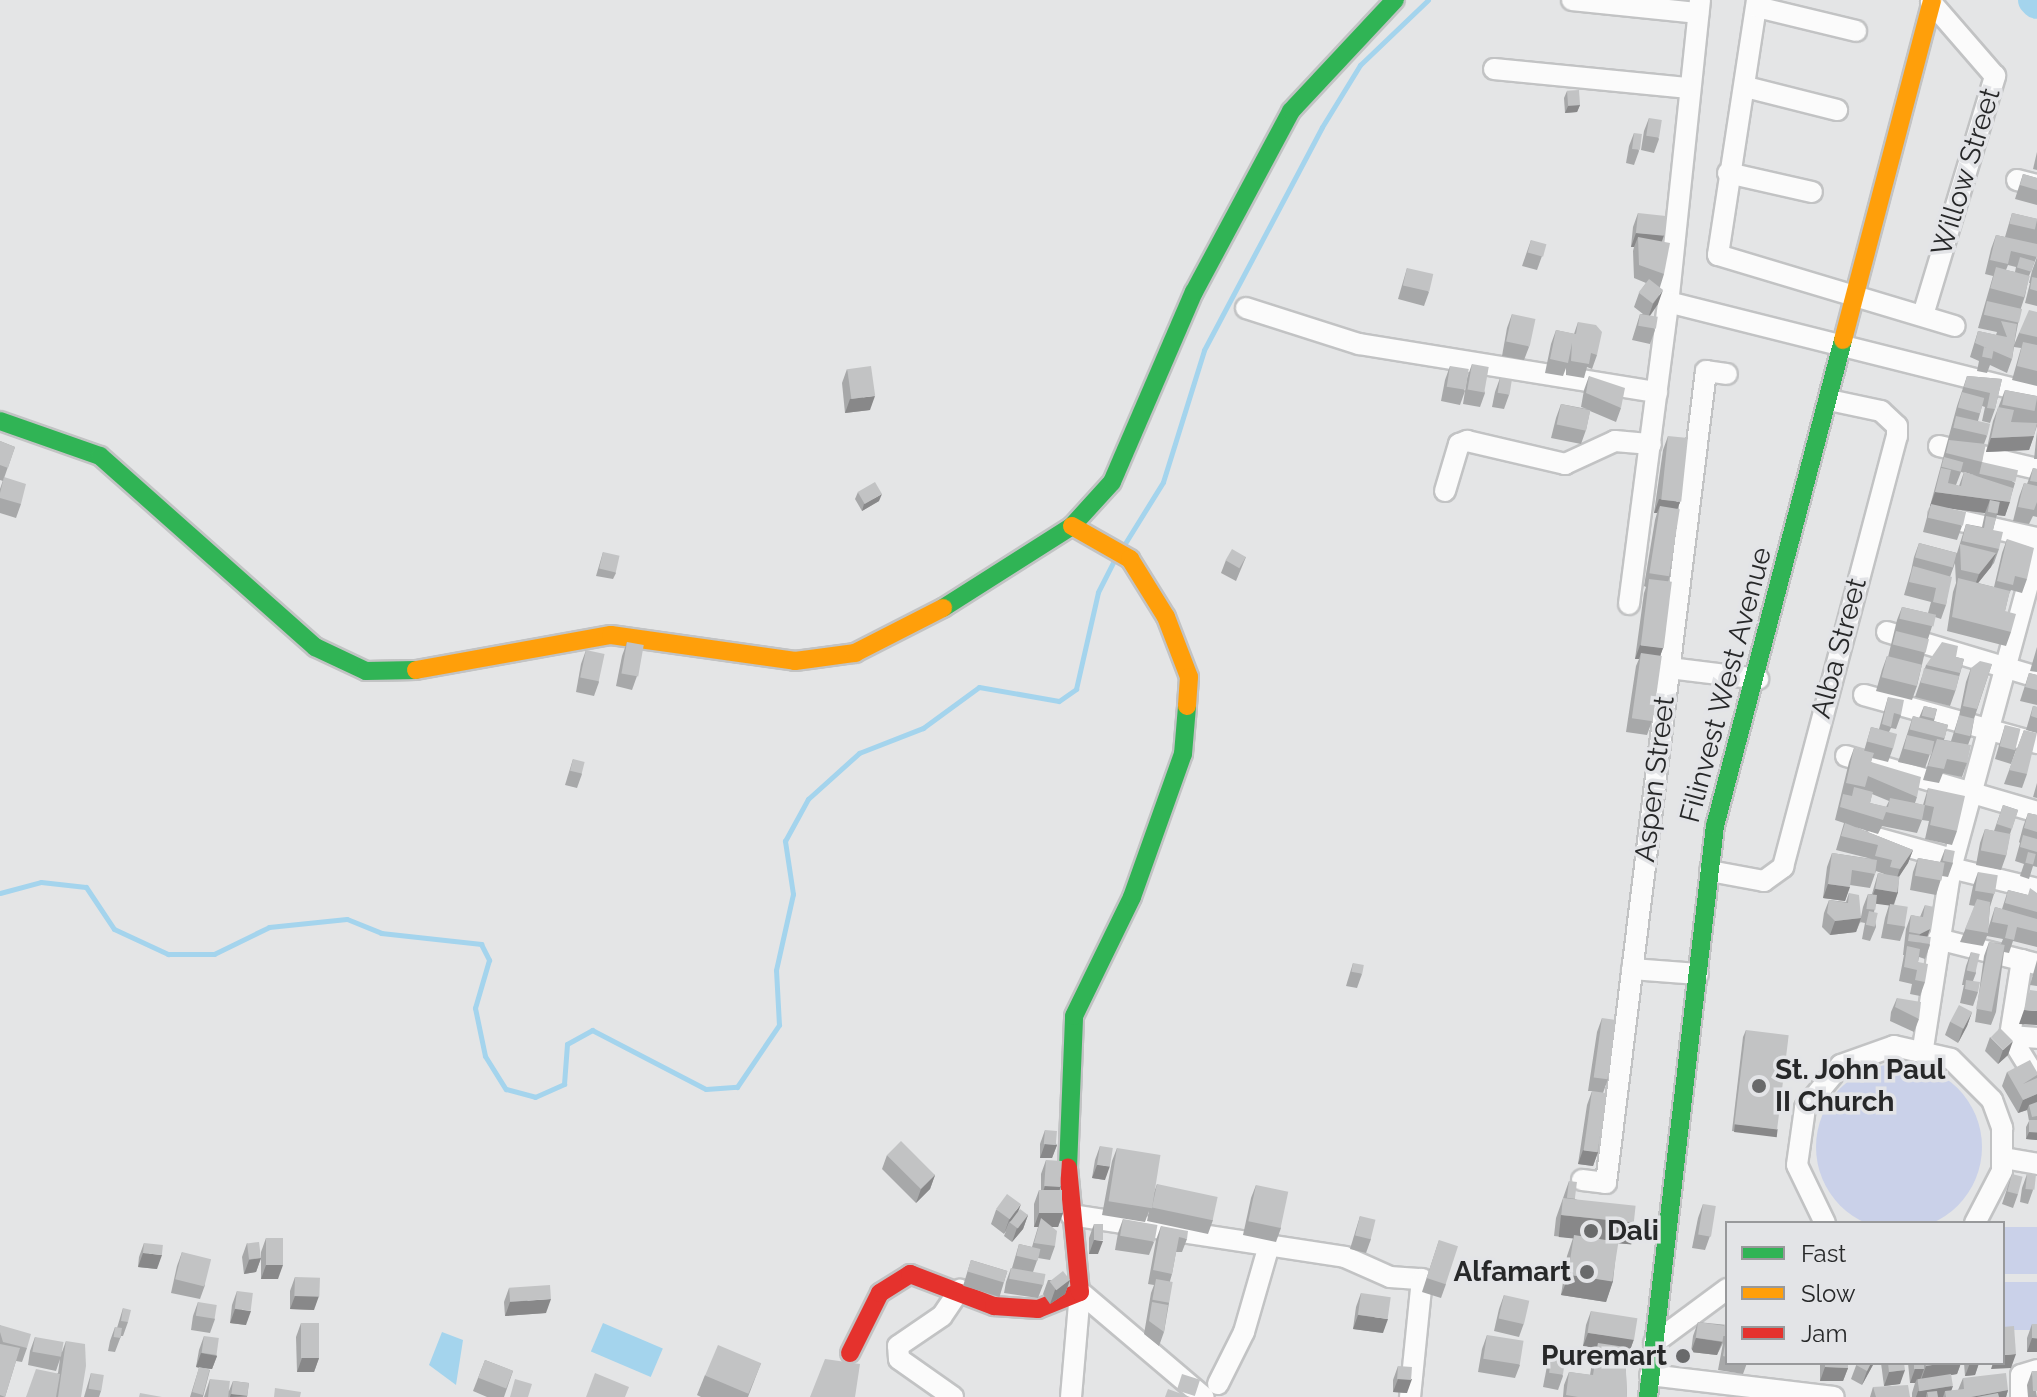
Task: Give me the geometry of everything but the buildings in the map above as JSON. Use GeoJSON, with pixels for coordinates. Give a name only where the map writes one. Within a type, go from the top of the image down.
{"type":"FeatureCollection","features":[{"type":"Feature","properties":{"kind":"street"},"geometry":{"type":"LineString","coordinates":[[0,421],[100,456],[315,647],[366,671],[408,671],[611,635],[795,661],[855,653],[904,633],[1079,531],[1112,482],[1194,292],[1291,111],[1395,0]]}},
{"type":"Feature","properties":{"kind":"street"},"geometry":{"type":"LineString","coordinates":[[1572,0],[1699,6],[1668,302],[1629,604]]}},
{"type":"Feature","properties":{"kind":"street","name":"Filinvest West Avenue"},"geometry":{"type":"LineString","coordinates":[[1648,1397],[1715,826],[1758,679],[1932,1]]}},
{"type":"Feature","properties":{"kind":"street","name":"Willow Street"},"geometry":{"type":"LineString","coordinates":[[1923,315],[1995,76],[1932,1]]}},
{"type":"Feature","properties":{"kind":"street"},"geometry":{"type":"LineString","coordinates":[[1856,31],[1757,3],[1746,87],[1728,173],[1718,255],[1955,326]]}},
{"type":"Feature","properties":{"kind":"street"},"geometry":{"type":"LineString","coordinates":[[1494,69],[1689,88]]}},
{"type":"Feature","properties":{"kind":"street"},"geometry":{"type":"LineString","coordinates":[[1746,87],[1837,110]]}},
{"type":"Feature","properties":{"kind":"street"},"geometry":{"type":"LineString","coordinates":[[1728,173],[1812,192]]}},
{"type":"Feature","properties":{"kind":"street"},"geometry":{"type":"LineString","coordinates":[[1668,302],[2037,395]]}},
{"type":"Feature","properties":{"kind":"street"},"geometry":{"type":"LineString","coordinates":[[1246,308],[1359,344],[1657,392]]}},
{"type":"Feature","properties":{"kind":"street","name":"Aspen Street"},"geometry":{"type":"LineString","coordinates":[[1582,1180],[1606,1183],[1706,371],[1727,374]]}},
{"type":"Feature","properties":{"kind":"street","name":"Alba Street"},"geometry":{"type":"LineString","coordinates":[[1710,871],[1764,881],[1783,867],[1897,436],[1897,426],[1881,411],[1829,400]]}},
{"type":"Feature","properties":{"kind":"street"},"geometry":{"type":"LineString","coordinates":[[1445,491],[1459,444],[1467,441],[1565,464],[1615,441],[1651,444]]}},
{"type":"Feature","properties":{"kind":"street"},"geometry":{"type":"LineString","coordinates":[[1939,446],[2037,469]]}},
{"type":"Feature","properties":{"kind":"street"},"geometry":{"type":"LineString","coordinates":[[1935,515],[2037,538]]}},
{"type":"Feature","properties":{"kind":"street"},"geometry":{"type":"LineString","coordinates":[[1071,1397],[1080,1292],[1064,1130],[1074,1016],[1132,897],[1183,754],[1189,677],[1166,617],[1130,559],[1079,531]]}},
{"type":"Feature","properties":{"kind":"street"},"geometry":{"type":"LineString","coordinates":[[1923,1048],[1952,863],[2037,551]]}},
{"type":"Feature","properties":{"kind":"street"},"geometry":{"type":"LineString","coordinates":[[1887,632],[2037,677]]}},
{"type":"Feature","properties":{"kind":"street"},"geometry":{"type":"LineString","coordinates":[[1669,668],[1758,679]]}},
{"type":"Feature","properties":{"kind":"street"},"geometry":{"type":"LineString","coordinates":[[1864,695],[2037,743]]}},
{"type":"Feature","properties":{"kind":"street"},"geometry":{"type":"LineString","coordinates":[[1846,756],[2037,812]]}},
{"type":"Feature","properties":{"kind":"street"},"geometry":{"type":"LineString","coordinates":[[1847,830],[2037,889]]}},
{"type":"Feature","properties":{"kind":"street"},"geometry":{"type":"LineString","coordinates":[[1938,939],[2030,962],[2010,1036],[2037,1080]]}},
{"type":"Feature","properties":{"kind":"street"},"geometry":{"type":"LineString","coordinates":[[1632,969],[1698,974]]}},
{"type":"Feature","properties":{"kind":"street"},"geometry":{"type":"LineString","coordinates":[[2010,1036],[2037,1038]]}},
{"type":"Feature","properties":{"kind":"street"},"geometry":{"type":"LineString","coordinates":[[1820,1221],[1804,1190],[1796,1150],[1812,1096],[1841,1065],[1866,1052],[1923,1048],[1963,1067],[1984,1088],[2002,1128],[2004,1158],[1994,1195],[1976,1221]]}},
{"type":"Feature","properties":{"kind":"street"},"geometry":{"type":"LineString","coordinates":[[2004,1158],[2037,1164]]}},
{"type":"Feature","properties":{"kind":"street"},"geometry":{"type":"LineString","coordinates":[[1071,1215],[1268,1249],[1345,1257],[1390,1277],[1422,1279],[1410,1397]]}},
{"type":"Feature","properties":{"kind":"street"},"geometry":{"type":"LineString","coordinates":[[1080,1292],[1211,1390],[1244,1332],[1268,1249]]}},
{"type":"Feature","properties":{"kind":"street"},"geometry":{"type":"LineString","coordinates":[[850,1353],[880,1293],[910,1274],[960,1289],[994,1306],[1038,1309],[1080,1292]]}},
{"type":"Feature","properties":{"kind":"street"},"geometry":{"type":"LineString","coordinates":[[953,1397],[899,1359],[898,1346],[942,1316],[960,1289]]}},
{"type":"Feature","properties":{"kind":"street"},"geometry":{"type":"LineString","coordinates":[[1654,1343],[1725,1290]]}},
{"type":"Feature","properties":{"kind":"street"},"geometry":{"type":"LineString","coordinates":[[2021,1397],[2021,1375],[2037,1370]]}},
{"type":"Feature","properties":{"kind":"street"},"geometry":{"type":"LineString","coordinates":[[1650,1375],[1735,1392],[1834,1397]]}},
{"type":"Feature","properties":{"kind":"shaded area"},"geometry":{"type":"Polygon","coordinates":[[[1883,1065],[1915,1065],[1945,1078],[1968,1101],[1981,1131],[1981,1163],[1976,1179],[1958,1206],[1936,1221],[1862,1221],[1840,1206],[1822,1179],[1817,1163],[1817,1131],[1830,1101],[1853,1078],[1883,1065]]]}},
{"type":"Feature","properties":{"kind":"shaded area"},"geometry":{"type":"Polygon","coordinates":[[[2005,1227],[2037,1227],[2037,1274],[2005,1274],[2005,1227]]]}},
{"type":"Feature","properties":{"kind":"shaded area"},"geometry":{"type":"Polygon","coordinates":[[[2005,1282],[2037,1282],[2037,1330],[2005,1330],[2005,1282]]]}},
{"type":"Feature","properties":{"kind":"shaded area"},"geometry":{"type":"Polygon","coordinates":[[[603,1323],[663,1348],[651,1377],[591,1352],[603,1323]]]}},
{"type":"Feature","properties":{"kind":"shaded area"},"geometry":{"type":"Polygon","coordinates":[[[442,1332],[463,1340],[456,1385],[429,1365],[442,1332]]]}},
{"type":"Feature","properties":{"kind":"waterway"},"geometry":{"type":"LineString","coordinates":[[1124,545],[1163,482],[1204,350],[1322,127],[1360,65],[1428,0]]}},
{"type":"Feature","properties":{"kind":"waterway"},"geometry":{"type":"LineString","coordinates":[[2034,0],[2037,3]]}},
{"type":"Feature","properties":{"kind":"waterway"},"geometry":{"type":"LineString","coordinates":[[0,893],[41,882],[86,887],[114,929],[168,954],[214,954],[269,927],[347,919],[381,933],[481,944],[489,960],[475,1008],[485,1056],[506,1089],[535,1097],[564,1084],[567,1044],[592,1030],[706,1089],[737,1087],[779,1025],[776,970],[793,894],[785,841],[808,799],[859,753],[923,728],[979,687],[1059,701],[1076,689],[1098,592],[1114,560]]}},
{"type":"Feature","properties":{"kind":"traffic: fast"},"geometry":{"type":"LineString","coordinates":[[943,608],[1072,526],[1112,482],[1194,292],[1291,111],[1395,0]]}},
{"type":"Feature","properties":{"kind":"traffic: fast"},"geometry":{"type":"LineString","coordinates":[[1648,1397],[1715,826],[1843,340]]}},
{"type":"Feature","properties":{"kind":"traffic: fast"},"geometry":{"type":"LineString","coordinates":[[0,421],[100,456],[315,647],[366,671],[416,670]]}},
{"type":"Feature","properties":{"kind":"traffic: fast"},"geometry":{"type":"LineString","coordinates":[[1068,1168],[1074,1016],[1132,897],[1183,754],[1187,706]]}},
{"type":"Feature","properties":{"kind":"traffic: slow"},"geometry":{"type":"LineString","coordinates":[[1843,340],[1932,0]]}},
{"type":"Feature","properties":{"kind":"traffic: slow"},"geometry":{"type":"LineString","coordinates":[[1072,526],[1130,559],[1166,617],[1189,677],[1187,706]]}},
{"type":"Feature","properties":{"kind":"traffic: slow"},"geometry":{"type":"LineString","coordinates":[[416,670],[611,635],[795,661],[855,653],[943,608]]}},
{"type":"Feature","properties":{"kind":"traffic: jam"},"geometry":{"type":"LineString","coordinates":[[850,1353],[880,1293],[910,1274],[994,1306],[1038,1309],[1080,1292],[1068,1168]]}},
{"type":"Feature","properties":{"kind":"place","name":"St. John Paul II Church"},"geometry":{"type":"Point","coordinates":[1759,1086]}},
{"type":"Feature","properties":{"kind":"place","name":"Dali"},"geometry":{"type":"Point","coordinates":[1591,1231]}},
{"type":"Feature","properties":{"kind":"place","name":"Alfamart"},"geometry":{"type":"Point","coordinates":[1587,1272]}},
{"type":"Feature","properties":{"kind":"place","name":"Puremart"},"geometry":{"type":"Point","coordinates":[1683,1356]}}]}
